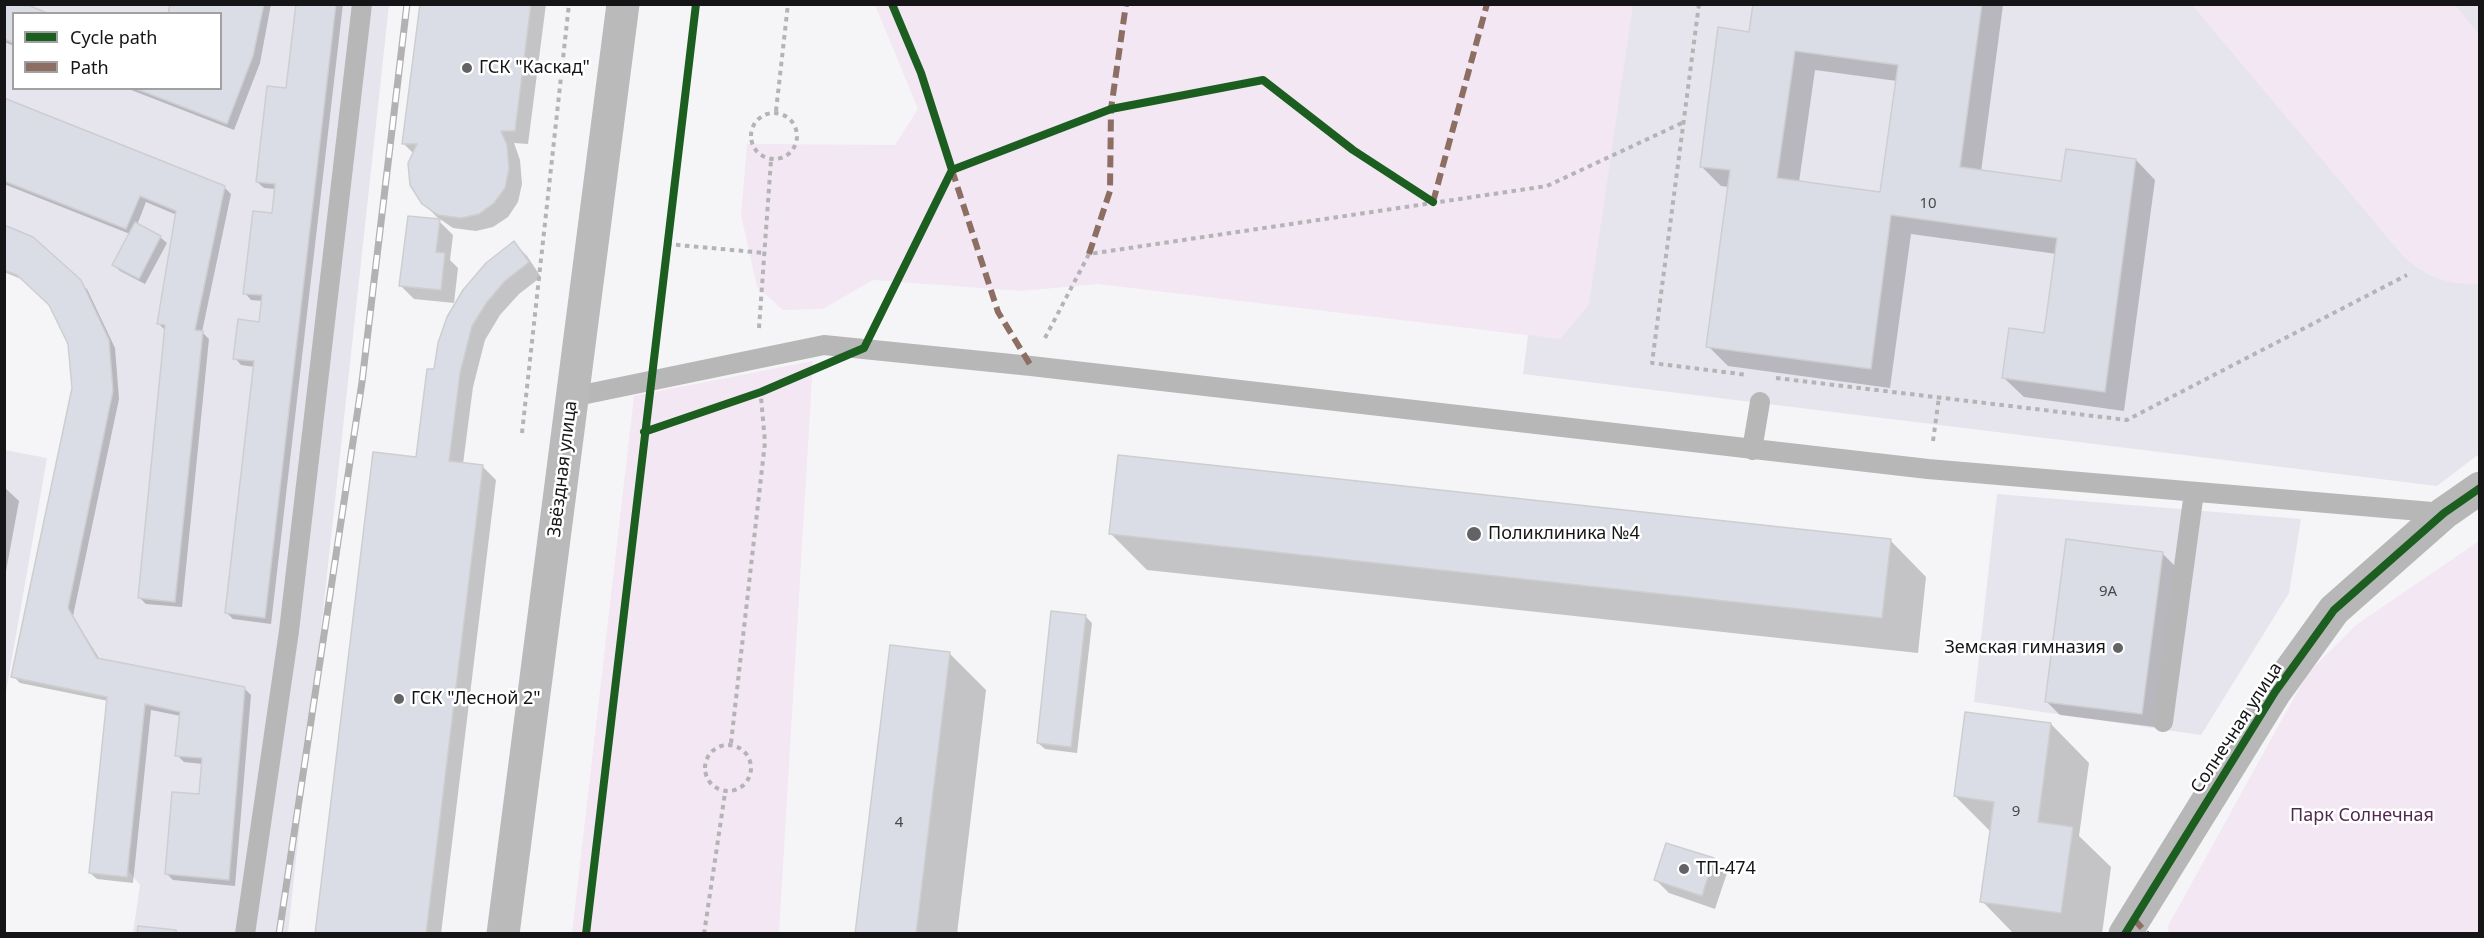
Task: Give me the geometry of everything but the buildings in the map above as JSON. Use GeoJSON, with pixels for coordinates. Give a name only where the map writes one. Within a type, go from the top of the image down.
{"type":"FeatureCollection","features":[{"type":"Feature","properties":{"kind":"main road","name":"Звёздная улица"},"geometry":{"type":"LineString","coordinates":[[503,933],[623,4]]}},
{"type":"Feature","properties":{"kind":"street","name":"Солнечная улица"},"geometry":{"type":"LineString","coordinates":[[2125,933],[2276,692],[2334,610],[2444,513],[2480,488]]}},
{"type":"Feature","properties":{"kind":"lane"},"geometry":{"type":"LineString","coordinates":[[245,933],[290,619],[362,4]]}},
{"type":"Feature","properties":{"kind":"lane"},"geometry":{"type":"LineString","coordinates":[[572,398],[824,345],[1031,366],[1928,469],[2444,513]]}},
{"type":"Feature","properties":{"kind":"lane"},"geometry":{"type":"LineString","coordinates":[[1752,450],[1760,402]]}},
{"type":"Feature","properties":{"kind":"lane"},"geometry":{"type":"LineString","coordinates":[[2163,722],[2193,492]]}},
{"type":"Feature","properties":{"kind":"path"},"geometry":{"type":"LineString","coordinates":[[522,433],[569,4]]}},
{"type":"Feature","properties":{"kind":"path"},"geometry":{"type":"LineString","coordinates":[[776,111],[788,4]]}},
{"type":"Feature","properties":{"kind":"path"},"geometry":{"type":"LineString","coordinates":[[1699,4],[1652,363],[1755,376]]}},
{"type":"Feature","properties":{"kind":"path"},"geometry":{"type":"LineString","coordinates":[[776,111],[792,120],[798,138],[789,155],[771,160],[755,151],[749,133],[758,117],[776,111]]}},
{"type":"Feature","properties":{"kind":"path"},"geometry":{"type":"LineString","coordinates":[[1031,366],[1089,254],[1547,186],[1684,122]]}},
{"type":"Feature","properties":{"kind":"path"},"geometry":{"type":"LineString","coordinates":[[731,743],[765,442],[758,358],[771,160]]}},
{"type":"Feature","properties":{"kind":"path"},"geometry":{"type":"LineString","coordinates":[[1425,196],[1434,202]]}},
{"type":"Feature","properties":{"kind":"path"},"geometry":{"type":"LineString","coordinates":[[666,255],[669,232]]}},
{"type":"Feature","properties":{"kind":"path"},"geometry":{"type":"LineString","coordinates":[[667,244],[765,253]]}},
{"type":"Feature","properties":{"kind":"path"},"geometry":{"type":"LineString","coordinates":[[1767,377],[2127,420],[2407,276]]}},
{"type":"Feature","properties":{"kind":"path"},"geometry":{"type":"LineString","coordinates":[[750,395],[771,387]]}},
{"type":"Feature","properties":{"kind":"path"},"geometry":{"type":"LineString","coordinates":[[1928,469],[1939,398]]}},
{"type":"Feature","properties":{"kind":"path"},"geometry":{"type":"LineString","coordinates":[[731,743],[747,753],[753,771],[744,788],[725,792],[708,783],[704,765],[713,749],[731,743]]}},
{"type":"Feature","properties":{"kind":"path"},"geometry":{"type":"LineString","coordinates":[[704,933],[725,792]]}},
{"type":"Feature","properties":{"kind":"shaded area"},"geometry":{"type":"Polygon","coordinates":[[[4,5],[389,5],[288,933],[133,933],[140,885],[111,849],[126,694],[28,670],[85,378],[73,321],[5,254],[4,5]]]}},
{"type":"Feature","properties":{"kind":"shaded area"},"geometry":{"type":"Polygon","coordinates":[[[1571,5],[2479,5],[2479,454],[2437,486],[1523,374],[1571,5]]]}},
{"type":"Feature","properties":{"kind":"shaded area"},"geometry":{"type":"Polygon","coordinates":[[[4,450],[47,458],[5,698],[4,450]]]}},
{"type":"Feature","properties":{"kind":"shaded area","name":"Земская гимназия"},"geometry":{"type":"Polygon","coordinates":[[[1997,494],[2301,519],[2289,593],[2201,735],[1974,702],[1997,494]]]}},
{"type":"Feature","properties":{"kind":"green space"},"geometry":{"type":"Polygon","coordinates":[[[875,5],[1633,5],[1589,305],[1560,339],[1098,284],[1021,291],[873,280],[823,309],[783,310],[757,287],[741,215],[747,144],[895,145],[918,109],[875,5]]]}},
{"type":"Feature","properties":{"kind":"green space"},"geometry":{"type":"Polygon","coordinates":[[[2192,5],[2455,5],[2479,34],[2479,284],[2457,283],[2437,278],[2419,269],[2402,255],[2192,5]]]}},
{"type":"Feature","properties":{"kind":"green space"},"geometry":{"type":"Polygon","coordinates":[[[813,361],[779,933],[572,933],[634,396],[813,361]]]}},
{"type":"Feature","properties":{"kind":"green space","name":"Парк Солнечная"},"geometry":{"type":"Polygon","coordinates":[[[2479,541],[2479,933],[2169,934],[2168,926],[2307,674],[2356,625],[2479,541]]]}},
{"type":"Feature","properties":{"kind":"railway"},"geometry":{"type":"LineString","coordinates":[[279,934],[362,382],[407,4]]}},
{"type":"Feature","properties":{"kind":"marked path"},"geometry":{"type":"LineString","coordinates":[[1089,254],[1110,191],[1111,109],[1126,4]]}},
{"type":"Feature","properties":{"kind":"marked path"},"geometry":{"type":"LineString","coordinates":[[1433,202],[1487,4]]}},
{"type":"Feature","properties":{"kind":"marked path"},"geometry":{"type":"LineString","coordinates":[[952,170],[998,312],[1031,366]]}},
{"type":"Feature","properties":{"kind":"marked path"},"geometry":{"type":"LineString","coordinates":[[2134,919],[2147,934]]}},
{"type":"Feature","properties":{"kind":"cycle path"},"geometry":{"type":"LineString","coordinates":[[586,934],[696,4]]}},
{"type":"Feature","properties":{"kind":"cycle path"},"geometry":{"type":"LineString","coordinates":[[644,432],[761,392],[864,348],[952,170],[921,73],[892,4]]}},
{"type":"Feature","properties":{"kind":"cycle path"},"geometry":{"type":"LineString","coordinates":[[952,170],[1111,109],[1263,80],[1353,150],[1433,202]]}},
{"type":"Feature","properties":{"kind":"cycle path"},"geometry":{"type":"LineString","coordinates":[[2125,934],[2275,692],[2334,610],[2444,513],[2480,488]]}},
{"type":"Feature","properties":{"kind":"place","name":"ГСК \"Каскад\""},"geometry":{"type":"Point","coordinates":[467,68]}},
{"type":"Feature","properties":{"kind":"place","name":"Поликлиника №4"},"geometry":{"type":"Point","coordinates":[1474,534]}},
{"type":"Feature","properties":{"kind":"place","name":"Земская гимназия"},"geometry":{"type":"Point","coordinates":[2118,648]}},
{"type":"Feature","properties":{"kind":"place","name":"ГСК \"Лесной 2\""},"geometry":{"type":"Point","coordinates":[399,699]}},
{"type":"Feature","properties":{"kind":"place","name":"ТП-474"},"geometry":{"type":"Point","coordinates":[1684,869]}}]}
